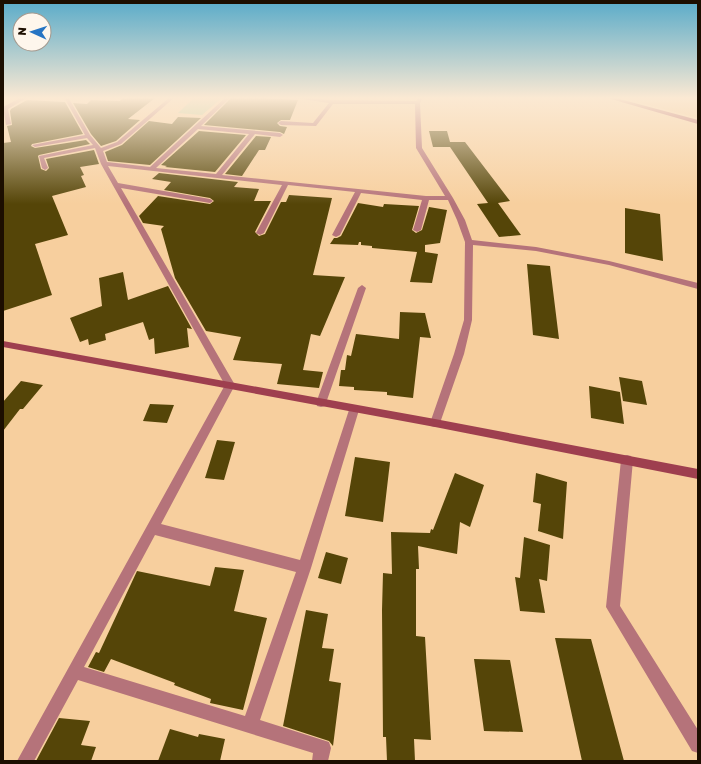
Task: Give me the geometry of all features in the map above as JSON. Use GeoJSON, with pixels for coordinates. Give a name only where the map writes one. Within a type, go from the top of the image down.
{"type":"FeatureCollection","features":[{"type":"Feature","properties":{"kind":"street"},"geometry":{"type":"LineString","coordinates":[[86,133],[98,148],[104,164],[230,385]]}},
{"type":"Feature","properties":{"kind":"street"},"geometry":{"type":"LineString","coordinates":[[45,168],[41,157],[98,148],[119,143],[131,133]]}},
{"type":"Feature","properties":{"kind":"street"},"geometry":{"type":"LineString","coordinates":[[151,168],[190,133]]}},
{"type":"Feature","properties":{"kind":"street"},"geometry":{"type":"LineString","coordinates":[[250,133],[280,135]]}},
{"type":"Feature","properties":{"kind":"street"},"geometry":{"type":"LineString","coordinates":[[218,176],[253,133]]}},
{"type":"Feature","properties":{"kind":"street"},"geometry":{"type":"LineString","coordinates":[[418,133],[419,148],[450,198],[461,220],[469,242],[468,320],[459,354],[435,423]]}},
{"type":"Feature","properties":{"kind":"street"},"geometry":{"type":"LineString","coordinates":[[35,145],[88,136]]}},
{"type":"Feature","properties":{"kind":"street"},"geometry":{"type":"LineString","coordinates":[[104,164],[426,198],[450,198]]}},
{"type":"Feature","properties":{"kind":"street"},"geometry":{"type":"LineString","coordinates":[[260,233],[286,183]]}},
{"type":"Feature","properties":{"kind":"street"},"geometry":{"type":"LineString","coordinates":[[116,185],[210,201]]}},
{"type":"Feature","properties":{"kind":"street"},"geometry":{"type":"LineString","coordinates":[[336,235],[359,191]]}},
{"type":"Feature","properties":{"kind":"street"},"geometry":{"type":"LineString","coordinates":[[417,230],[426,198]]}},
{"type":"Feature","properties":{"kind":"street"},"geometry":{"type":"LineString","coordinates":[[469,242],[536,248],[609,263],[698,286]]}},
{"type":"Feature","properties":{"kind":"street"},"geometry":{"type":"LineString","coordinates":[[321,403],[362,288]]}},
{"type":"Feature","properties":{"kind":"street"},"geometry":{"type":"LineString","coordinates":[[3,344],[230,385],[354,410],[435,423],[698,474]]}},
{"type":"Feature","properties":{"kind":"street"},"geometry":{"type":"LineString","coordinates":[[25,761],[230,385]]}},
{"type":"Feature","properties":{"kind":"street"},"geometry":{"type":"LineString","coordinates":[[250,726],[304,568],[354,410]]}},
{"type":"Feature","properties":{"kind":"street"},"geometry":{"type":"LineString","coordinates":[[627,460],[613,608],[698,745]]}},
{"type":"Feature","properties":{"kind":"street"},"geometry":{"type":"LineString","coordinates":[[153,528],[304,568]]}},
{"type":"Feature","properties":{"kind":"street"},"geometry":{"type":"LineString","coordinates":[[74,671],[323,748],[320,761]]}},
{"type":"Feature","properties":{"kind":"building"},"geometry":{"type":"Polygon","coordinates":[[[9,133],[82,133],[83,134],[32,144],[31,146],[35,148],[86,140],[90,144],[39,155],[41,169],[46,171],[49,168],[46,159],[94,150],[99,164],[80,167],[84,175],[81,176],[86,187],[52,196],[68,235],[35,244],[52,295],[3,311],[3,143],[11,142],[9,133]]]}},
{"type":"Feature","properties":{"kind":"building"},"geometry":{"type":"Polygon","coordinates":[[[90,133],[126,133],[116,141],[101,146],[90,133]]]}},
{"type":"Feature","properties":{"kind":"building"},"geometry":{"type":"Polygon","coordinates":[[[136,133],[185,133],[150,165],[108,161],[105,152],[122,145],[136,133]]]}},
{"type":"Feature","properties":{"kind":"building"},"geometry":{"type":"Polygon","coordinates":[[[197,133],[246,135],[215,172],[165,167],[167,166],[161,165],[197,133]]]}},
{"type":"Feature","properties":{"kind":"building"},"geometry":{"type":"Polygon","coordinates":[[[429,133],[447,133],[450,142],[465,142],[510,201],[498,203],[521,235],[499,237],[477,204],[488,203],[450,147],[433,147],[429,133]]]}},
{"type":"Feature","properties":{"kind":"building"},"geometry":{"type":"Polygon","coordinates":[[[256,136],[271,137],[265,150],[259,150],[242,176],[225,174],[256,136]]]}},
{"type":"Feature","properties":{"kind":"building"},"geometry":{"type":"Polygon","coordinates":[[[159,173],[238,182],[234,187],[259,189],[254,201],[271,201],[255,232],[259,236],[265,234],[281,202],[286,202],[289,195],[332,198],[313,275],[345,277],[320,336],[311,334],[303,370],[323,372],[319,388],[277,384],[282,364],[233,360],[241,337],[206,331],[175,278],[161,229],[164,226],[143,223],[139,216],[158,196],[210,204],[214,201],[210,198],[164,190],[171,182],[152,179],[159,173]]]}},
{"type":"Feature","properties":{"kind":"building"},"geometry":{"type":"Polygon","coordinates":[[[358,203],[383,207],[384,204],[419,206],[412,230],[416,233],[422,230],[429,207],[447,210],[440,243],[425,245],[425,252],[438,254],[432,283],[410,282],[417,252],[372,248],[372,246],[361,245],[361,242],[359,242],[358,245],[330,244],[334,238],[341,236],[358,203]]]}},
{"type":"Feature","properties":{"kind":"building"},"geometry":{"type":"Polygon","coordinates":[[[625,208],[660,214],[663,261],[625,253],[625,208]]]}},
{"type":"Feature","properties":{"kind":"building"},"geometry":{"type":"Polygon","coordinates":[[[527,264],[550,266],[559,339],[533,335],[527,264]]]}},
{"type":"Feature","properties":{"kind":"building"},"geometry":{"type":"Polygon","coordinates":[[[123,272],[128,300],[168,286],[192,329],[187,328],[189,347],[155,354],[154,338],[149,340],[143,322],[105,334],[106,340],[89,345],[88,339],[80,342],[70,318],[102,306],[99,278],[123,272]]]}},
{"type":"Feature","properties":{"kind":"building"},"geometry":{"type":"Polygon","coordinates":[[[400,312],[425,313],[431,338],[420,337],[413,398],[387,395],[387,392],[354,390],[354,387],[339,386],[341,370],[345,370],[347,355],[351,356],[356,334],[399,339],[400,312]]]}},
{"type":"Feature","properties":{"kind":"building"},"geometry":{"type":"Polygon","coordinates":[[[619,377],[642,381],[647,405],[623,401],[619,377]]]}},
{"type":"Feature","properties":{"kind":"building"},"geometry":{"type":"Polygon","coordinates":[[[21,381],[43,385],[23,409],[20,409],[3,431],[3,402],[21,381]]]}},
{"type":"Feature","properties":{"kind":"building"},"geometry":{"type":"Polygon","coordinates":[[[589,386],[620,392],[624,424],[591,418],[589,386]]]}},
{"type":"Feature","properties":{"kind":"building"},"geometry":{"type":"Polygon","coordinates":[[[150,404],[174,405],[167,423],[143,421],[150,404]]]}},
{"type":"Feature","properties":{"kind":"building"},"geometry":{"type":"Polygon","coordinates":[[[217,440],[235,442],[224,480],[205,478],[217,440]]]}},
{"type":"Feature","properties":{"kind":"building"},"geometry":{"type":"Polygon","coordinates":[[[355,457],[390,462],[383,522],[345,516],[355,457]]]}},
{"type":"Feature","properties":{"kind":"building"},"geometry":{"type":"Polygon","coordinates":[[[455,473],[484,485],[470,527],[460,522],[457,554],[418,546],[419,569],[416,569],[416,636],[425,637],[431,740],[414,739],[415,761],[387,761],[386,737],[383,737],[382,610],[383,573],[392,574],[391,532],[430,533],[431,529],[433,530],[455,473]]]}},
{"type":"Feature","properties":{"kind":"building"},"geometry":{"type":"Polygon","coordinates":[[[536,473],[567,482],[563,539],[538,531],[541,504],[533,502],[536,473]]]}},
{"type":"Feature","properties":{"kind":"building"},"geometry":{"type":"Polygon","coordinates":[[[524,537],[550,545],[547,581],[539,579],[545,613],[520,611],[515,577],[520,578],[524,537]]]}},
{"type":"Feature","properties":{"kind":"building"},"geometry":{"type":"Polygon","coordinates":[[[326,552],[348,558],[341,584],[318,578],[326,552]]]}},
{"type":"Feature","properties":{"kind":"building"},"geometry":{"type":"Polygon","coordinates":[[[215,567],[244,570],[234,611],[267,618],[243,710],[210,703],[211,699],[174,685],[175,683],[111,659],[104,672],[88,667],[96,652],[99,653],[137,571],[210,586],[215,567]]]}},
{"type":"Feature","properties":{"kind":"building"},"geometry":{"type":"Polygon","coordinates":[[[306,610],[328,614],[322,648],[334,649],[329,681],[341,683],[333,746],[329,741],[283,726],[306,610]]]}},
{"type":"Feature","properties":{"kind":"building"},"geometry":{"type":"Polygon","coordinates":[[[555,638],[591,639],[624,761],[582,761],[555,638]]]}},
{"type":"Feature","properties":{"kind":"building"},"geometry":{"type":"Polygon","coordinates":[[[474,659],[510,660],[523,732],[484,731],[474,659]]]}},
{"type":"Feature","properties":{"kind":"building"},"geometry":{"type":"Polygon","coordinates":[[[59,718],[90,721],[81,745],[96,747],[91,761],[36,761],[59,718]]]}},
{"type":"Feature","properties":{"kind":"building"},"geometry":{"type":"Polygon","coordinates":[[[170,729],[198,737],[199,734],[225,739],[220,761],[158,761],[170,729]]]}}]}
